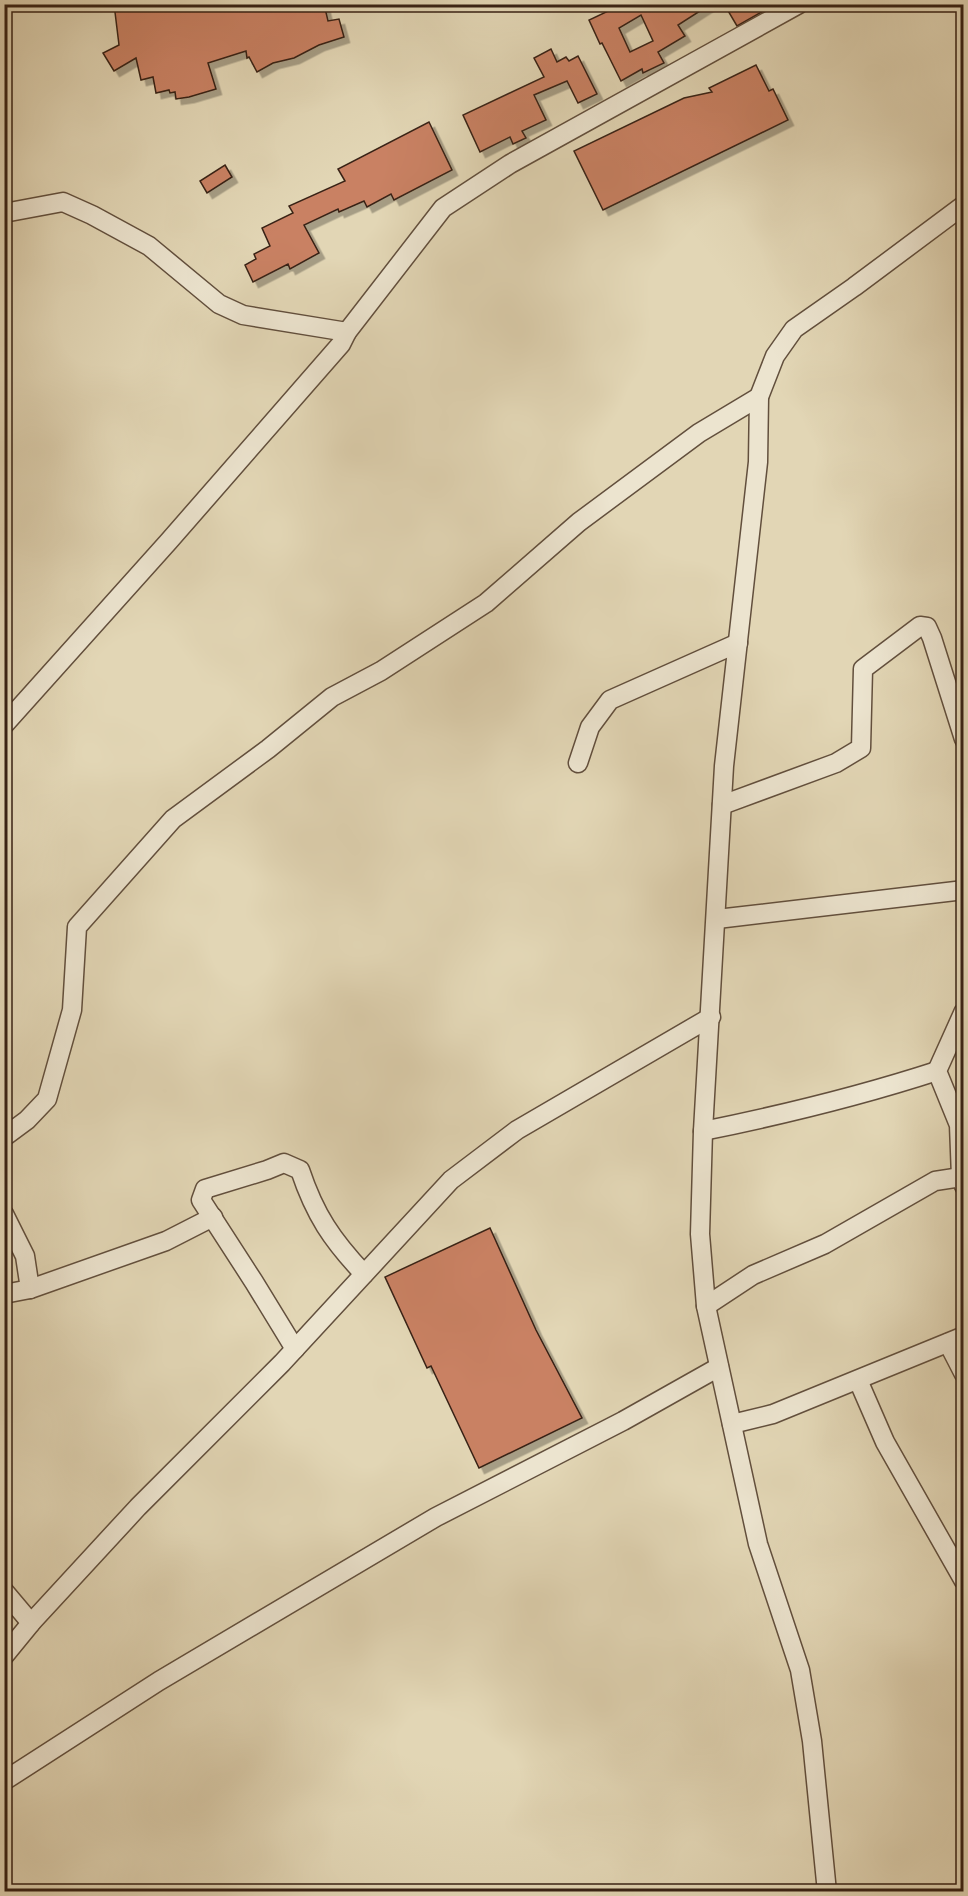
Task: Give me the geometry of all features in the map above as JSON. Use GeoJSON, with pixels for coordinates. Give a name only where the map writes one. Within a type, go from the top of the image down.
{"type":"FeatureCollection","features":[{"type":"Feature","properties":{"kind":"street"},"geometry":{"type":"LineString","coordinates":[[8,713],[169,541],[340,344],[346,332],[443,207],[510,164],[799,4]]}},
{"type":"Feature","properties":{"kind":"street"},"geometry":{"type":"LineString","coordinates":[[4,213],[63,202],[149,246],[219,304],[227,308],[243,315],[346,332]]}},
{"type":"Feature","properties":{"kind":"street"},"geometry":{"type":"LineString","coordinates":[[827,1892],[812,1741],[800,1670],[758,1544],[705,1306],[700,1234],[703,1131],[724,766],[758,462],[759,397],[775,356],[794,329],[963,205]]}},
{"type":"Feature","properties":{"kind":"street"},"geometry":{"type":"LineString","coordinates":[[4,1137],[27,1120],[47,1100],[72,1010],[77,927],[173,819],[268,749],[332,697],[381,671],[486,603],[587,516],[699,433],[759,397]]}},
{"type":"Feature","properties":{"kind":"street"},"geometry":{"type":"LineString","coordinates":[[722,805],[836,763],[861,748],[863,669],[920,626],[927,627],[932,638],[963,739]]}},
{"type":"Feature","properties":{"kind":"street"},"geometry":{"type":"LineString","coordinates":[[578,764],[590,727],[610,700],[738,643]]}},
{"type":"Feature","properties":{"kind":"street"},"geometry":{"type":"LineString","coordinates":[[717,919],[963,890]]}},
{"type":"Feature","properties":{"kind":"street"},"geometry":{"type":"LineString","coordinates":[[705,1306],[753,1275],[825,1244],[935,1182],[962,1181],[961,1125],[937,1071],[963,1011]]}},
{"type":"Feature","properties":{"kind":"street"},"geometry":{"type":"LineString","coordinates":[[4,1656],[31,1623],[138,1507],[295,1349],[451,1180],[517,1130],[711,1017]]}},
{"type":"Feature","properties":{"kind":"street"},"geometry":{"type":"LineString","coordinates":[[703,1131],[789,1113],[891,1086],[937,1071]]}},
{"type":"Feature","properties":{"kind":"street"},"geometry":{"type":"LineString","coordinates":[[295,1349],[201,1200],[205,1188],[284,1163],[300,1170],[322,1223],[342,1251],[364,1274]]}},
{"type":"Feature","properties":{"kind":"street"},"geometry":{"type":"LineString","coordinates":[[4,1214],[25,1256],[30,1289]]}},
{"type":"Feature","properties":{"kind":"street"},"geometry":{"type":"LineString","coordinates":[[4,1294],[30,1289],[166,1241],[213,1217]]}},
{"type":"Feature","properties":{"kind":"street"},"geometry":{"type":"LineString","coordinates":[[732,1424],[773,1413],[956,1339],[963,1374]]}},
{"type":"Feature","properties":{"kind":"street"},"geometry":{"type":"LineString","coordinates":[[4,1781],[159,1681],[436,1517],[623,1420],[719,1367]]}},
{"type":"Feature","properties":{"kind":"street"},"geometry":{"type":"LineString","coordinates":[[858,1380],[885,1442],[963,1581]]}},
{"type":"Feature","properties":{"kind":"street"},"geometry":{"type":"LineString","coordinates":[[4,1591],[31,1623]]}},
{"type":"Feature","properties":{"kind":"building"},"geometry":{"type":"Polygon","coordinates":[[[114,4],[324,4],[328,21],[339,19],[344,37],[319,45],[294,58],[273,63],[257,72],[249,57],[247,58],[246,51],[208,63],[216,89],[176,99],[175,92],[170,93],[169,90],[156,93],[153,77],[141,80],[136,58],[114,71],[103,53],[119,45],[114,4]]]}},
{"type":"Feature","properties":{"kind":"building"},"geometry":{"type":"Polygon","coordinates":[[[623,4],[711,4],[678,25],[685,36],[658,52],[664,63],[643,73],[642,69],[621,81],[589,20],[623,4]],[[641,15],[619,28],[630,52],[653,41],[641,15]]]}},
{"type":"Feature","properties":{"kind":"building"},"geometry":{"type":"Polygon","coordinates":[[[724,4],[761,4],[765,10],[737,26],[724,4]]]}},
{"type":"Feature","properties":{"kind":"building"},"geometry":{"type":"Polygon","coordinates":[[[551,49],[557,62],[566,57],[569,61],[578,56],[597,94],[578,103],[567,81],[534,95],[546,120],[522,131],[526,138],[513,144],[510,137],[480,152],[463,115],[544,77],[534,58],[551,49]]]}},
{"type":"Feature","properties":{"kind":"building"},"geometry":{"type":"Polygon","coordinates":[[[756,65],[769,91],[773,89],[788,120],[603,210],[574,151],[684,98],[712,92],[709,88],[756,65]]]}},
{"type":"Feature","properties":{"kind":"building"},"geometry":{"type":"Polygon","coordinates":[[[429,122],[452,170],[394,200],[391,194],[367,207],[364,201],[339,212],[338,209],[304,225],[319,253],[290,269],[288,264],[253,282],[245,265],[256,259],[254,254],[270,246],[262,228],[293,213],[289,206],[345,181],[338,169],[429,122]]]}},
{"type":"Feature","properties":{"kind":"building"},"geometry":{"type":"Polygon","coordinates":[[[225,165],[232,177],[207,193],[200,181],[225,165]]]}},
{"type":"Feature","properties":{"kind":"building"},"geometry":{"type":"Polygon","coordinates":[[[490,1228],[536,1330],[582,1418],[479,1468],[431,1366],[427,1368],[385,1277],[490,1228]]]}}]}
